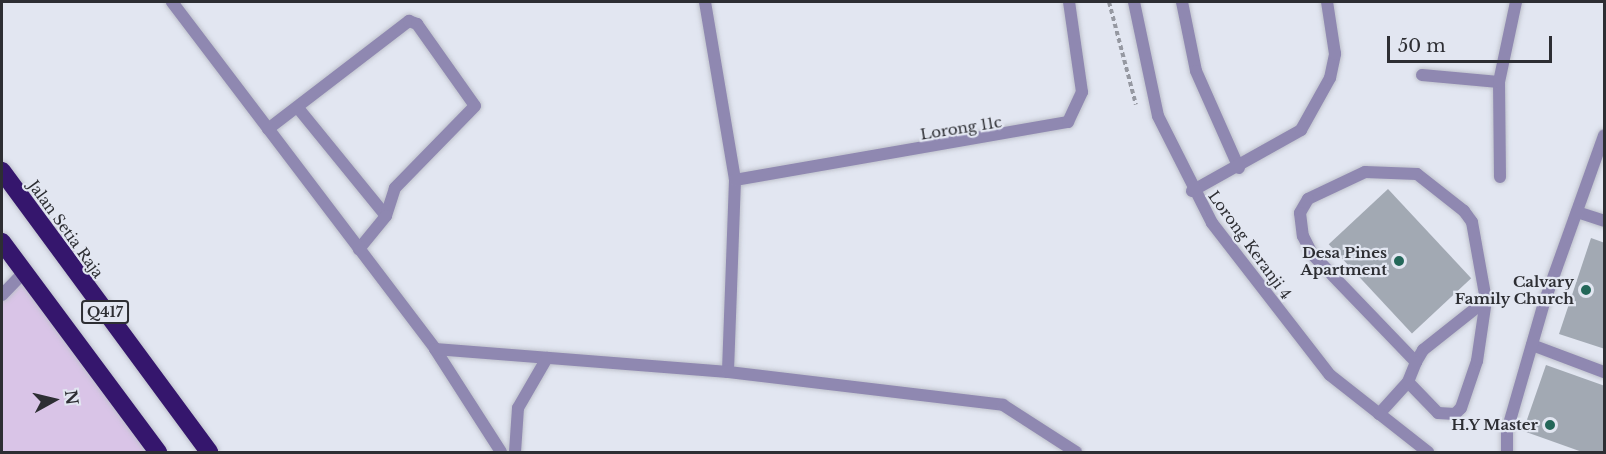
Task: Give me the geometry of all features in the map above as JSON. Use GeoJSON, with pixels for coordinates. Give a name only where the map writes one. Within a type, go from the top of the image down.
{"type":"FeatureCollection","features":[{"type":"Feature","properties":{"kind":"highway","name":"Jalan Setia Raja"},"geometry":{"type":"LineString","coordinates":[[2,171],[209,453]]}},
{"type":"Feature","properties":{"kind":"highway","name":"Q417"},"geometry":{"type":"LineString","coordinates":[[2,242],[158,453]]}},
{"type":"Feature","properties":{"kind":"street"},"geometry":{"type":"LineString","coordinates":[[172,2],[435,349],[501,453]]}},
{"type":"Feature","properties":{"kind":"street"},"geometry":{"type":"LineString","coordinates":[[705,2],[735,180],[728,372]]}},
{"type":"Feature","properties":{"kind":"street","name":"Lorong 11c"},"geometry":{"type":"LineString","coordinates":[[735,180],[1068,122],[1082,92],[1069,2]]}},
{"type":"Feature","properties":{"kind":"street","name":"Lorong Keranji 4"},"geometry":{"type":"LineString","coordinates":[[1134,2],[1158,116],[1192,192],[1330,375],[1428,453]]}},
{"type":"Feature","properties":{"kind":"street"},"geometry":{"type":"LineString","coordinates":[[1182,2],[1196,71],[1239,168]]}},
{"type":"Feature","properties":{"kind":"street"},"geometry":{"type":"LineString","coordinates":[[1192,192],[1287,141],[1316,108],[1335,54],[1328,2]]}},
{"type":"Feature","properties":{"kind":"street"},"geometry":{"type":"LineString","coordinates":[[1500,177],[1499,82],[1516,2]]}},
{"type":"Feature","properties":{"kind":"street"},"geometry":{"type":"LineString","coordinates":[[268,129],[408,21],[417,24],[476,106],[394,188],[386,216],[359,249]]}},
{"type":"Feature","properties":{"kind":"street"},"geometry":{"type":"LineString","coordinates":[[1422,75],[1499,82]]}},
{"type":"Feature","properties":{"kind":"street"},"geometry":{"type":"LineString","coordinates":[[298,108],[386,216]]}},
{"type":"Feature","properties":{"kind":"street"},"geometry":{"type":"LineString","coordinates":[[1507,453],[1507,431],[1532,345],[1605,135]]}},
{"type":"Feature","properties":{"kind":"street"},"geometry":{"type":"LineString","coordinates":[[1408,382],[1438,413],[1455,414],[1477,361],[1486,300],[1472,222],[1417,174],[1365,172],[1308,199],[1300,213],[1312,254],[1416,362]]}},
{"type":"Feature","properties":{"kind":"street"},"geometry":{"type":"LineString","coordinates":[[1577,212],[1605,221]]}},
{"type":"Feature","properties":{"kind":"street"},"geometry":{"type":"LineString","coordinates":[[2,295],[24,272]]}},
{"type":"Feature","properties":{"kind":"street"},"geometry":{"type":"LineString","coordinates":[[1379,414],[1408,382],[1423,350],[1486,300]]}},
{"type":"Feature","properties":{"kind":"street"},"geometry":{"type":"LineString","coordinates":[[1532,345],[1605,372]]}},
{"type":"Feature","properties":{"kind":"street"},"geometry":{"type":"LineString","coordinates":[[435,349],[728,372],[1003,405],[1052,432],[1076,453]]}},
{"type":"Feature","properties":{"kind":"street"},"geometry":{"type":"LineString","coordinates":[[515,453],[518,408],[546,358]]}},
{"type":"Feature","properties":{"kind":"shaded area"},"geometry":{"type":"Polygon","coordinates":[[[24,272],[77,345],[146,452],[2,452],[2,299],[24,272]]]}},
{"type":"Feature","properties":{"kind":"building","name":"Desa Pines Apartment"},"geometry":{"type":"Polygon","coordinates":[[[1388,189],[1471,278],[1412,333],[1329,244],[1388,189]]]}},
{"type":"Feature","properties":{"kind":"building"},"geometry":{"type":"Polygon","coordinates":[[[1591,238],[1605,243],[1605,349],[1559,334],[1591,238]]]}},
{"type":"Feature","properties":{"kind":"building"},"geometry":{"type":"Polygon","coordinates":[[[1546,365],[1605,386],[1605,453],[1585,453],[1523,431],[1546,365]]]}},
{"type":"Feature","properties":{"kind":"place","name":"Desa Pines Apartment"},"geometry":{"type":"Point","coordinates":[1399,261]}},
{"type":"Feature","properties":{"kind":"place","name":"Calvary Family Church"},"geometry":{"type":"Point","coordinates":[1586,290]}},
{"type":"Feature","properties":{"kind":"place","name":"H.Y Master"},"geometry":{"type":"Point","coordinates":[1550,425]}}]}
